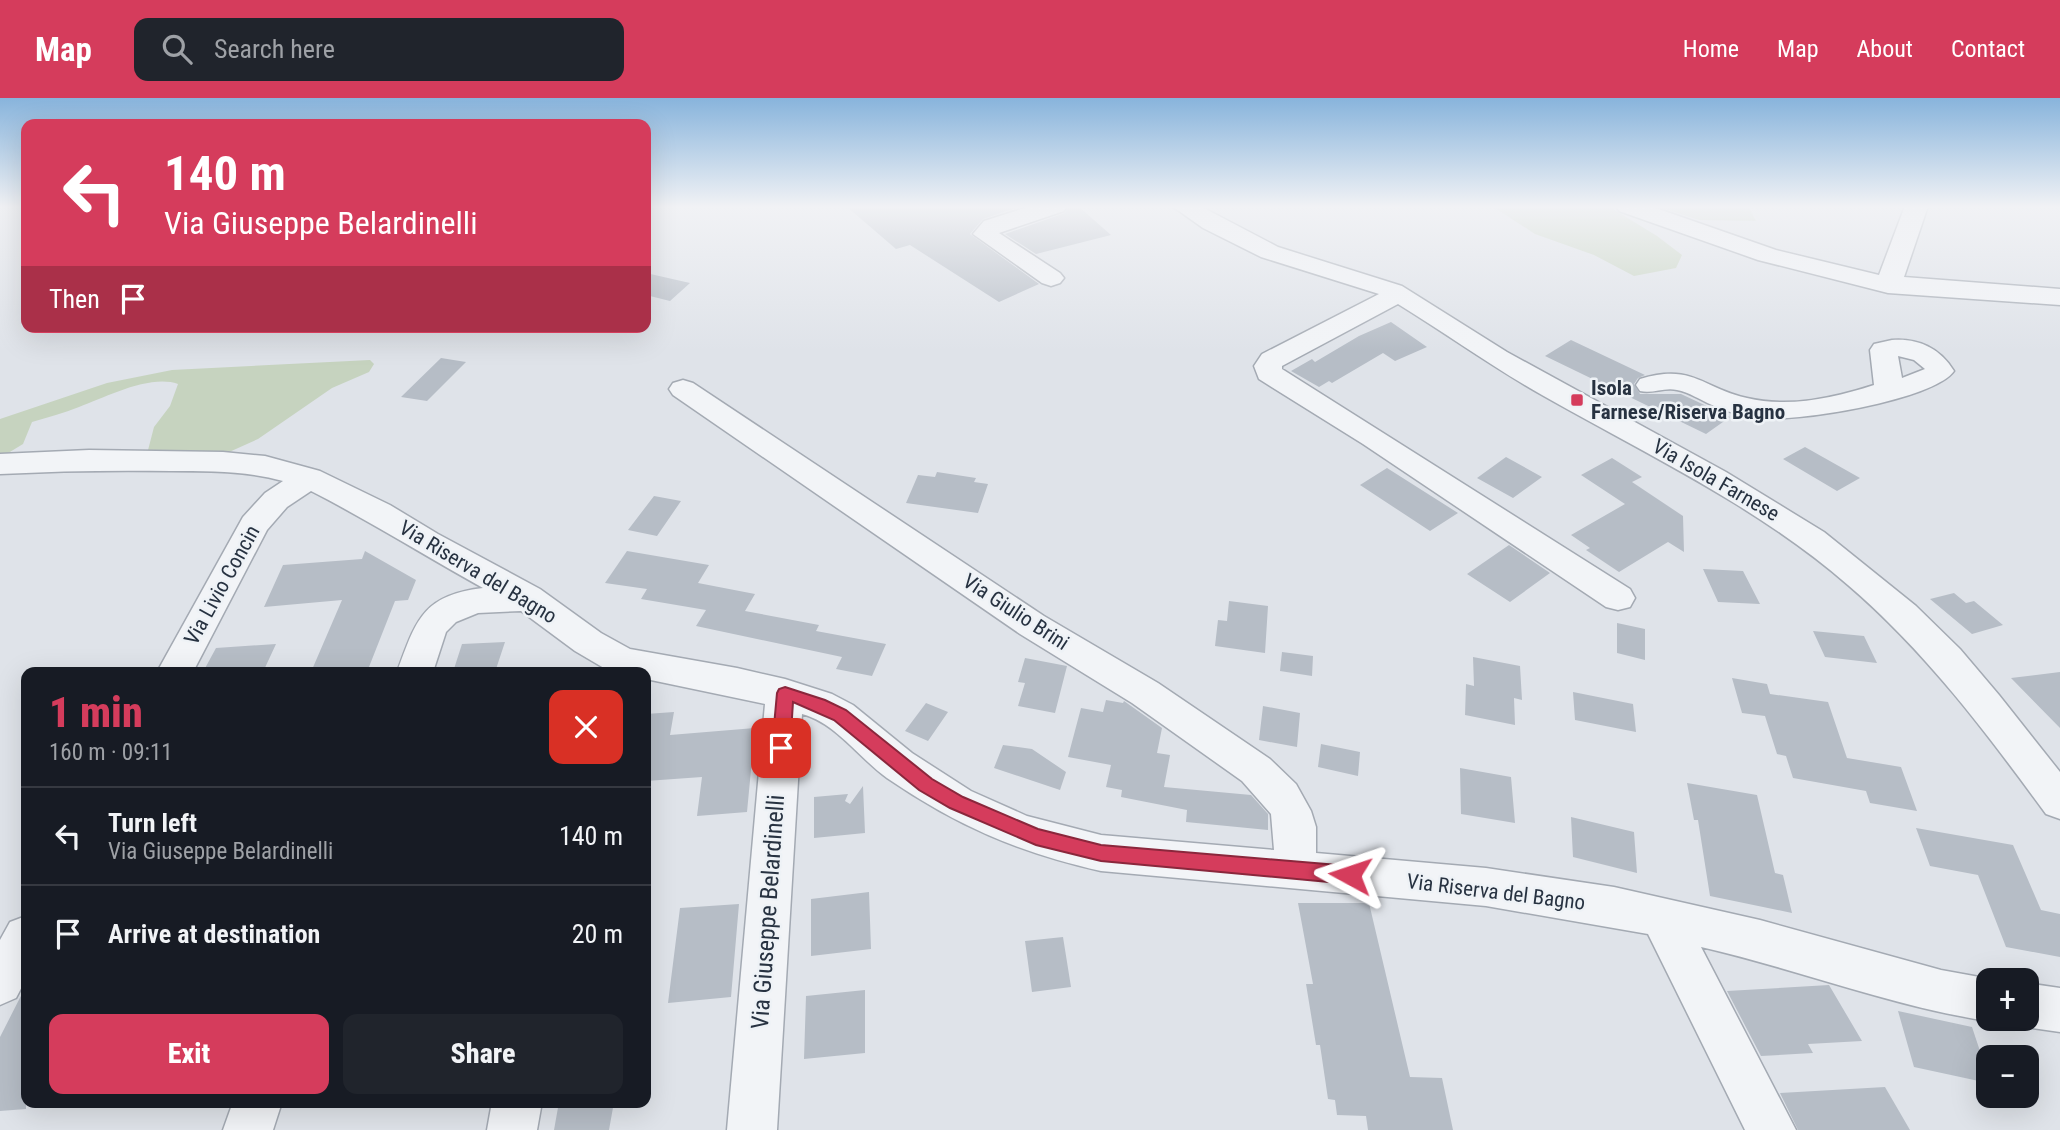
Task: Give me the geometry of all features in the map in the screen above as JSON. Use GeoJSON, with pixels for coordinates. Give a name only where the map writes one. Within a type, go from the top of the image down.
{"type":"FeatureCollection","features":[{"type":"Feature","properties":{"kind":"street"},"geometry":{"type":"LineString","coordinates":[[1012,254],[1051,278]]}},
{"type":"Feature","properties":{"kind":"street","name":"Via Isola Farnese"},"geometry":{"type":"LineString","coordinates":[[1275,254],[1398,294],[1512,368],[1741,492],[1841,561],[1941,651],[1998,719],[2060,802]]}},
{"type":"Feature","properties":{"kind":"street"},"geometry":{"type":"LineString","coordinates":[[1768,254],[1849,278],[1888,285],[2060,297]]}},
{"type":"Feature","properties":{"kind":"street"},"geometry":{"type":"LineString","coordinates":[[1888,285],[1899,254]]}},
{"type":"Feature","properties":{"kind":"street"},"geometry":{"type":"LineString","coordinates":[[1398,294],[1272,360],[1268,366],[1269,373],[1374,438],[1618,598]]}},
{"type":"Feature","properties":{"kind":"street"},"geometry":{"type":"LineString","coordinates":[[1650,384],[1664,379],[1678,379],[1737,405],[1772,410],[1851,403],[1889,390]]}},
{"type":"Feature","properties":{"kind":"street","name":"Via Giulio Brini"},"geometry":{"type":"LineString","coordinates":[[683,389],[1032,625],[1145,692],[1256,771],[1282,796],[1291,811],[1295,827],[1295,870]]}},
{"type":"Feature","properties":{"kind":"street","name":"Via Riserva del Bagno"},"geometry":{"type":"LineString","coordinates":[[0,464],[89,460],[223,461],[265,466],[309,478],[379,512],[426,542],[528,598],[588,642],[622,661],[785,693],[819,704],[840,715],[926,785],[957,803],[1016,830],[1056,843],[1101,853],[1486,887],[1614,907],[1760,940],[1941,992],[1976,997]]}},
{"type":"Feature","properties":{"kind":"street","name":"Via Livio Concin"},"geometry":{"type":"LineString","coordinates":[[178,667],[254,525],[276,500],[309,478]]}},
{"type":"Feature","properties":{"kind":"street"},"geometry":{"type":"LineString","coordinates":[[417,667],[433,622],[445,612],[472,603],[528,598]]}},
{"type":"Feature","properties":{"kind":"street","name":"Via Giuseppe Belardinelli"},"geometry":{"type":"LineString","coordinates":[[752,1130],[785,693]]}},
{"type":"Feature","properties":{"kind":"street"},"geometry":{"type":"LineString","coordinates":[[1663,919],[1771,1130]]}},
{"type":"Feature","properties":{"kind":"street"},"geometry":{"type":"LineString","coordinates":[[0,983],[21,945]]}},
{"type":"Feature","properties":{"kind":"street"},"geometry":{"type":"LineString","coordinates":[[2039,1007],[2060,1010]]}},
{"type":"Feature","properties":{"kind":"street"},"geometry":{"type":"LineString","coordinates":[[247,1130],[256,1108]]}},
{"type":"Feature","properties":{"kind":"street"},"geometry":{"type":"LineString","coordinates":[[512,1130],[516,1108]]}},
{"type":"Feature","properties":{"kind":"green space"},"geometry":{"type":"Polygon","coordinates":[[[1592,254],[1682,255],[1676,268],[1634,276],[1592,254]]]}},
{"type":"Feature","properties":{"kind":"green space"},"geometry":{"type":"Polygon","coordinates":[[[370,360],[374,364],[369,372],[332,388],[258,439],[218,457],[147,454],[154,427],[170,406],[178,384],[155,382],[128,388],[32,422],[23,444],[0,458],[0,419],[107,383],[172,370],[370,360]]]}},
{"type":"Feature","properties":{"kind":"building"},"geometry":{"type":"Polygon","coordinates":[[[924,254],[998,254],[1039,284],[999,302],[924,254]]]}},
{"type":"Feature","properties":{"kind":"building"},"geometry":{"type":"Polygon","coordinates":[[[651,274],[690,283],[670,301],[651,296],[651,274]]]}},
{"type":"Feature","properties":{"kind":"building"},"geometry":{"type":"Polygon","coordinates":[[[1391,322],[1427,347],[1395,361],[1383,353],[1332,383],[1329,381],[1319,387],[1291,371],[1312,359],[1315,362],[1359,336],[1391,322]]]}},
{"type":"Feature","properties":{"kind":"building"},"geometry":{"type":"Polygon","coordinates":[[[1571,340],[1645,375],[1638,378],[1634,384],[1640,394],[1681,394],[1730,417],[1706,434],[1545,356],[1571,340]]]}},
{"type":"Feature","properties":{"kind":"building"},"geometry":{"type":"Polygon","coordinates":[[[441,358],[466,362],[427,401],[401,397],[441,358]]]}},
{"type":"Feature","properties":{"kind":"building"},"geometry":{"type":"Polygon","coordinates":[[[1805,447],[1860,478],[1837,491],[1783,459],[1805,447]]]}},
{"type":"Feature","properties":{"kind":"building"},"geometry":{"type":"Polygon","coordinates":[[[1506,457],[1542,477],[1513,498],[1477,478],[1506,457]]]}},
{"type":"Feature","properties":{"kind":"building"},"geometry":{"type":"Polygon","coordinates":[[[1612,458],[1642,477],[1632,482],[1683,516],[1684,552],[1668,542],[1619,572],[1586,550],[1590,548],[1571,535],[1625,504],[1581,475],[1612,458]]]}},
{"type":"Feature","properties":{"kind":"building"},"geometry":{"type":"Polygon","coordinates":[[[1387,468],[1458,513],[1430,531],[1360,485],[1387,468]]]}},
{"type":"Feature","properties":{"kind":"building"},"geometry":{"type":"Polygon","coordinates":[[[937,472],[976,478],[974,482],[988,484],[978,513],[906,503],[918,475],[935,477],[937,472]]]}},
{"type":"Feature","properties":{"kind":"building"},"geometry":{"type":"Polygon","coordinates":[[[654,496],[681,501],[657,536],[628,530],[654,496]]]}},
{"type":"Feature","properties":{"kind":"building"},"geometry":{"type":"Polygon","coordinates":[[[1509,545],[1550,573],[1510,602],[1467,574],[1509,545]]]}},
{"type":"Feature","properties":{"kind":"building"},"geometry":{"type":"Polygon","coordinates":[[[365,551],[416,580],[408,600],[395,601],[369,667],[313,667],[342,600],[264,607],[283,565],[362,559],[365,551]]]}},
{"type":"Feature","properties":{"kind":"building"},"geometry":{"type":"Polygon","coordinates":[[[627,551],[709,565],[698,583],[755,594],[745,611],[819,625],[816,631],[886,644],[872,676],[836,669],[842,657],[696,626],[706,610],[641,599],[647,589],[605,583],[627,551]]]}},
{"type":"Feature","properties":{"kind":"building"},"geometry":{"type":"Polygon","coordinates":[[[1703,569],[1743,571],[1760,604],[1718,602],[1703,569]]]}},
{"type":"Feature","properties":{"kind":"building"},"geometry":{"type":"Polygon","coordinates":[[[1954,593],[1966,603],[1974,601],[2003,625],[1972,634],[1930,599],[1954,593]]]}},
{"type":"Feature","properties":{"kind":"building"},"geometry":{"type":"Polygon","coordinates":[[[1229,601],[1268,606],[1265,653],[1215,646],[1218,620],[1227,621],[1229,601]]]}},
{"type":"Feature","properties":{"kind":"building"},"geometry":{"type":"Polygon","coordinates":[[[1617,623],[1645,629],[1645,660],[1617,653],[1617,623]]]}},
{"type":"Feature","properties":{"kind":"building"},"geometry":{"type":"Polygon","coordinates":[[[1813,631],[1864,636],[1877,663],[1825,657],[1813,631]]]}},
{"type":"Feature","properties":{"kind":"building"},"geometry":{"type":"Polygon","coordinates":[[[505,642],[497,667],[455,667],[462,644],[505,642]]]}},
{"type":"Feature","properties":{"kind":"building"},"geometry":{"type":"Polygon","coordinates":[[[276,644],[265,667],[206,667],[216,648],[276,644]]]}},
{"type":"Feature","properties":{"kind":"building"},"geometry":{"type":"Polygon","coordinates":[[[1282,652],[1313,656],[1312,676],[1280,671],[1282,652]]]}},
{"type":"Feature","properties":{"kind":"building"},"geometry":{"type":"Polygon","coordinates":[[[1473,657],[1520,666],[1522,700],[1514,698],[1515,725],[1465,715],[1466,684],[1474,686],[1473,657]]]}},
{"type":"Feature","properties":{"kind":"building"},"geometry":{"type":"Polygon","coordinates":[[[1025,658],[1067,666],[1055,713],[1018,706],[1025,683],[1018,682],[1025,658]]]}},
{"type":"Feature","properties":{"kind":"building"},"geometry":{"type":"Polygon","coordinates":[[[2060,672],[2060,728],[2011,678],[2060,672]]]}},
{"type":"Feature","properties":{"kind":"building"},"geometry":{"type":"Polygon","coordinates":[[[1732,678],[1767,684],[1770,694],[1828,702],[1847,758],[1901,767],[1917,811],[1870,803],[1866,791],[1793,778],[1786,756],[1777,754],[1765,716],[1742,713],[1732,678]]]}},
{"type":"Feature","properties":{"kind":"building"},"geometry":{"type":"Polygon","coordinates":[[[1573,692],[1633,704],[1636,732],[1575,720],[1573,692]]]}},
{"type":"Feature","properties":{"kind":"building"},"geometry":{"type":"Polygon","coordinates":[[[1106,700],[1124,701],[1162,728],[1157,753],[1170,755],[1164,787],[1251,795],[1268,814],[1268,830],[1186,822],[1187,810],[1121,797],[1122,790],[1106,787],[1111,765],[1068,757],[1081,708],[1103,712],[1106,700]]]}},
{"type":"Feature","properties":{"kind":"building"},"geometry":{"type":"Polygon","coordinates":[[[926,703],[948,712],[928,741],[905,731],[926,703]]]}},
{"type":"Feature","properties":{"kind":"building"},"geometry":{"type":"Polygon","coordinates":[[[1263,706],[1300,713],[1297,747],[1259,740],[1263,706]]]}},
{"type":"Feature","properties":{"kind":"building"},"geometry":{"type":"Polygon","coordinates":[[[674,712],[670,735],[755,728],[747,812],[697,816],[702,777],[651,781],[651,714],[674,712]]]}},
{"type":"Feature","properties":{"kind":"building"},"geometry":{"type":"Polygon","coordinates":[[[1321,744],[1360,752],[1358,776],[1318,767],[1321,744]]]}},
{"type":"Feature","properties":{"kind":"building"},"geometry":{"type":"Polygon","coordinates":[[[1003,745],[1032,749],[1066,772],[1060,790],[994,768],[1003,745]]]}},
{"type":"Feature","properties":{"kind":"building"},"geometry":{"type":"Polygon","coordinates":[[[1460,768],[1511,777],[1515,823],[1461,814],[1460,768]]]}},
{"type":"Feature","properties":{"kind":"building"},"geometry":{"type":"Polygon","coordinates":[[[1687,783],[1757,795],[1775,873],[1783,875],[1792,913],[1710,896],[1698,820],[1694,820],[1687,783]]]}},
{"type":"Feature","properties":{"kind":"building"},"geometry":{"type":"Polygon","coordinates":[[[863,786],[865,833],[814,838],[814,797],[848,794],[845,801],[850,804],[863,786]]]}},
{"type":"Feature","properties":{"kind":"building"},"geometry":{"type":"Polygon","coordinates":[[[1571,817],[1634,832],[1637,873],[1573,857],[1571,817]]]}},
{"type":"Feature","properties":{"kind":"building"},"geometry":{"type":"Polygon","coordinates":[[[1916,828],[2013,845],[2041,910],[2060,914],[2060,957],[2006,947],[1978,875],[1930,866],[1916,828]]]}},
{"type":"Feature","properties":{"kind":"building"},"geometry":{"type":"Polygon","coordinates":[[[869,892],[871,949],[811,956],[811,899],[869,892]]]}},
{"type":"Feature","properties":{"kind":"building"},"geometry":{"type":"Polygon","coordinates":[[[1298,903],[1369,903],[1410,1077],[1442,1078],[1453,1130],[1368,1130],[1366,1116],[1337,1115],[1335,1100],[1328,1099],[1320,1045],[1316,1045],[1306,984],[1313,984],[1298,903]]]}},
{"type":"Feature","properties":{"kind":"building"},"geometry":{"type":"Polygon","coordinates":[[[739,904],[731,997],[668,1003],[680,908],[739,904]]]}},
{"type":"Feature","properties":{"kind":"building"},"geometry":{"type":"Polygon","coordinates":[[[1063,937],[1071,987],[1032,992],[1025,941],[1063,937]]]}},
{"type":"Feature","properties":{"kind":"building"},"geometry":{"type":"Polygon","coordinates":[[[1829,985],[1862,1041],[1808,1044],[1813,1053],[1761,1056],[1727,991],[1829,985]]]}},
{"type":"Feature","properties":{"kind":"building"},"geometry":{"type":"Polygon","coordinates":[[[865,990],[865,1053],[804,1059],[806,996],[865,990]]]}},
{"type":"Feature","properties":{"kind":"building"},"geometry":{"type":"Polygon","coordinates":[[[21,996],[21,1108],[26,1109],[0,1111],[0,1037],[21,996]]]}},
{"type":"Feature","properties":{"kind":"building"},"geometry":{"type":"Polygon","coordinates":[[[1898,1011],[1972,1027],[1978,1045],[1976,1080],[1914,1067],[1898,1011]]]}},
{"type":"Feature","properties":{"kind":"building"},"geometry":{"type":"Polygon","coordinates":[[[1885,1087],[1910,1130],[1798,1130],[1780,1093],[1885,1087]]]}},
{"type":"Feature","properties":{"kind":"building"},"geometry":{"type":"Polygon","coordinates":[[[558,1108],[613,1108],[609,1130],[554,1130],[558,1108]]]}},
{"type":"Feature","properties":{"kind":"place","name":"Isola Farnese/Riserva Bagno"},"geometry":{"type":"Point","coordinates":[1577,400]}},
{"type":"Feature","properties":{"kind":"route"},"geometry":{"type":"LineString","coordinates":[[781,748],[785,693],[819,704],[840,715],[898,764],[957,803],[1036,837],[1101,853],[1350,875]]}}]}
